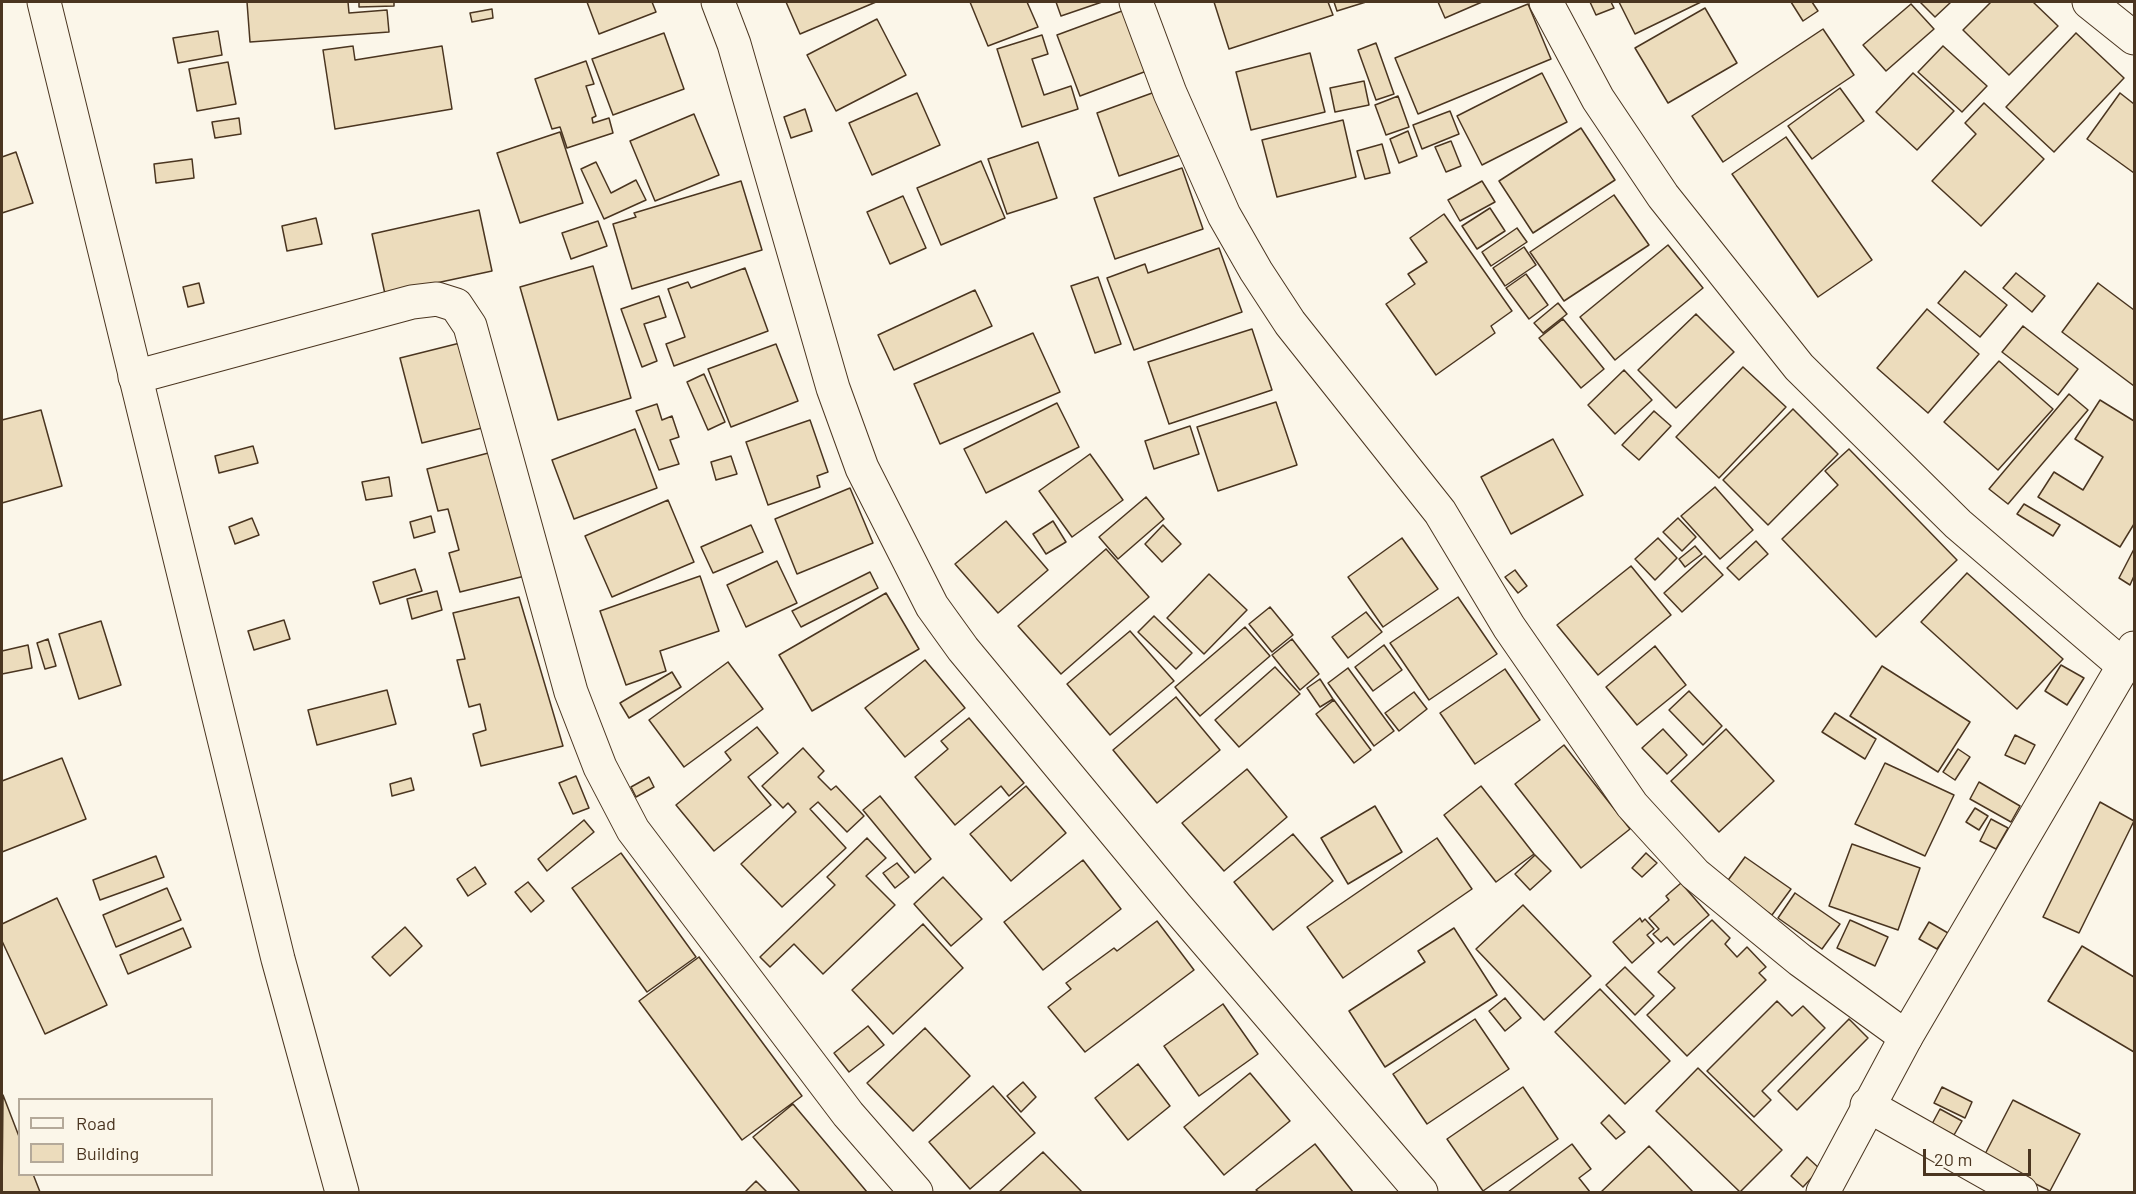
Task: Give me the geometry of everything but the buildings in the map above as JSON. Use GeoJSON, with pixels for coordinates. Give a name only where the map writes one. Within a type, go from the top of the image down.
{"type":"FeatureCollection","features":[{"type":"Feature","properties":{"kind":"street"},"geometry":{"type":"LineString","coordinates":[[44,2],[278,959],[342,1192]]}},
{"type":"Feature","properties":{"kind":"street"},"geometry":{"type":"LineString","coordinates":[[718,2],[734,44],[832,388],[862,468],[932,606],[970,658],[1153,879],[1421,1192]]}},
{"type":"Feature","properties":{"kind":"street"},"geometry":{"type":"LineString","coordinates":[[1136,2],[1170,93],[1224,215],[1256,271],[1290,323],[1440,512],[1509,627],[1632,805],[1695,874],[1800,960],[1906,1037]]}},
{"type":"Feature","properties":{"kind":"street"},"geometry":{"type":"LineString","coordinates":[[1546,2],[1598,99],[1663,196],[1798,367],[1958,524],[2129,658],[1867,1105],[1823,1192]]}},
{"type":"Feature","properties":{"kind":"street"},"geometry":{"type":"LineString","coordinates":[[2089,2],[2134,38]]}},
{"type":"Feature","properties":{"kind":"street"},"geometry":{"type":"LineString","coordinates":[[135,377],[412,302],[436,299],[456,305],[470,326],[571,692],[600,767],[633,830],[848,1114],[916,1192]]}},
{"type":"Feature","properties":{"kind":"street"},"geometry":{"type":"LineString","coordinates":[[1867,1105],[2021,1192]]}}]}
